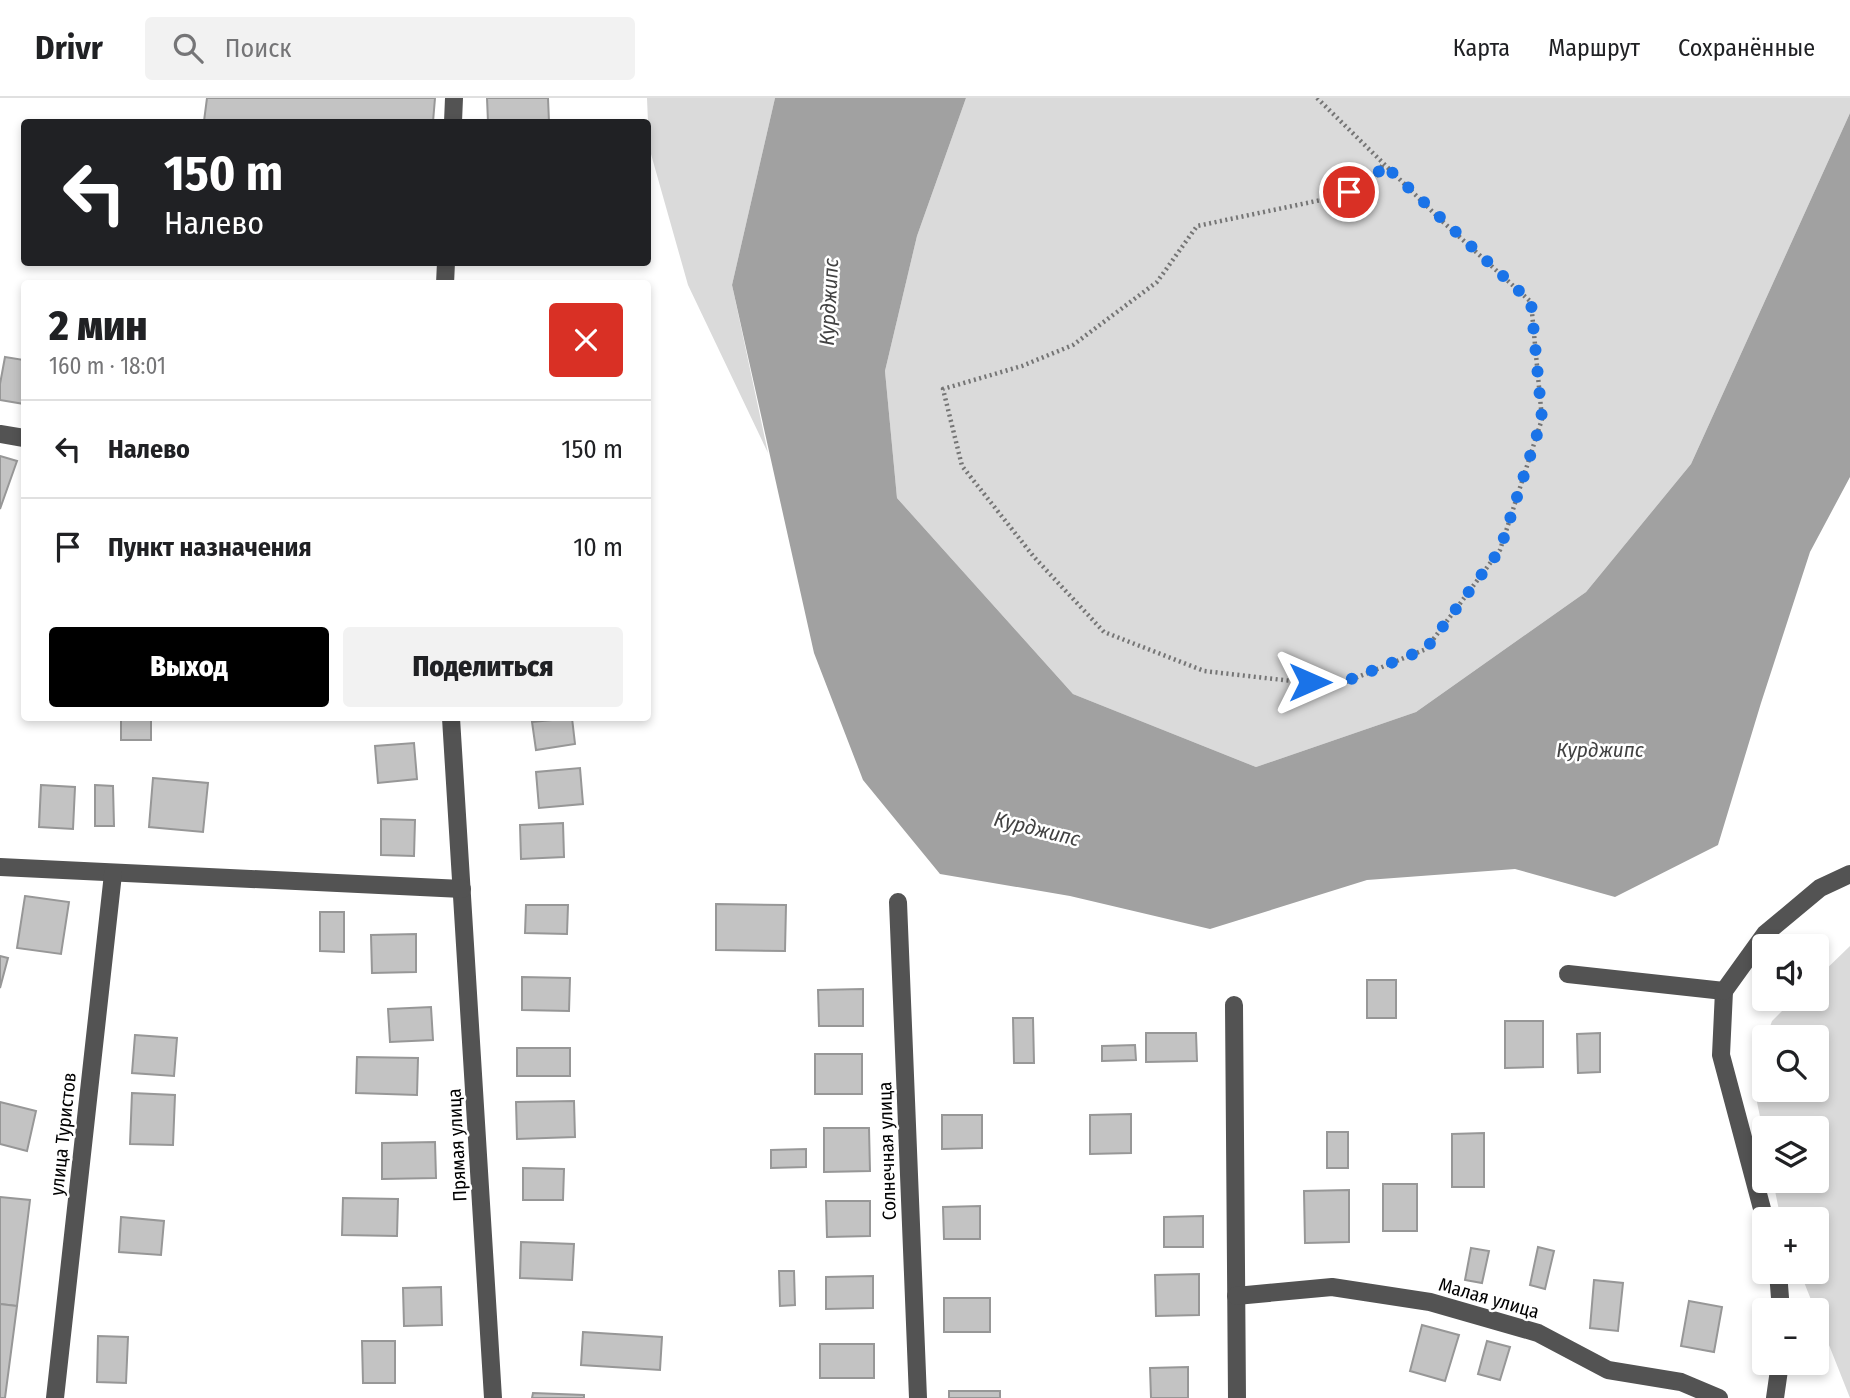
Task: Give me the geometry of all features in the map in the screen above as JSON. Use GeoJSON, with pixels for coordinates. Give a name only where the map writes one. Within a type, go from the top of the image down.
{"type":"FeatureCollection","features":[{"type":"Feature","properties":{"kind":"street"},"geometry":{"type":"LineString","coordinates":[[453,119],[454,98]]}},
{"type":"Feature","properties":{"kind":"street"},"geometry":{"type":"LineString","coordinates":[[0,434],[21,438]]}},
{"type":"Feature","properties":{"kind":"street","name":"Прямая улица"},"geometry":{"type":"LineString","coordinates":[[451,721],[493,1398]]}},
{"type":"Feature","properties":{"kind":"street"},"geometry":{"type":"LineString","coordinates":[[0,867],[462,889]]}},
{"type":"Feature","properties":{"kind":"street","name":"улица Туристов"},"geometry":{"type":"LineString","coordinates":[[55,1398],[113,874]]}},
{"type":"Feature","properties":{"kind":"street"},"geometry":{"type":"LineString","coordinates":[[1762,1207],[1721,1055],[1724,991],[1765,934],[1821,888],[1850,874]]}},
{"type":"Feature","properties":{"kind":"street","name":"Солнечная улица"},"geometry":{"type":"LineString","coordinates":[[898,902],[918,1398]]}},
{"type":"Feature","properties":{"kind":"street"},"geometry":{"type":"LineString","coordinates":[[1568,974],[1724,991]]}},
{"type":"Feature","properties":{"kind":"street"},"geometry":{"type":"LineString","coordinates":[[1234,1005],[1237,1398]]}},
{"type":"Feature","properties":{"kind":"street","name":"Малая улица"},"geometry":{"type":"LineString","coordinates":[[1236,1297],[1332,1287],[1430,1302],[1538,1333],[1608,1370],[1681,1382],[1719,1398]]}},
{"type":"Feature","properties":{"kind":"street"},"geometry":{"type":"LineString","coordinates":[[1775,1398],[1778,1375]]}},
{"type":"Feature","properties":{"kind":"path"},"geometry":{"type":"LineString","coordinates":[[1317,98],[1383,164],[1531,302],[1542,419],[1500,550],[1426,649],[1336,685],[1203,671],[1104,632],[1034,557],[962,466],[943,390],[1022,366],[1073,345],[1157,282],[1197,226],[1326,199],[1372,184],[1383,164]]}},
{"type":"Feature","properties":{"kind":"shaded area"},"geometry":{"type":"Polygon","coordinates":[[[647,98],[775,98],[732,285],[768,453],[688,285],[651,154],[651,119],[648,119],[647,98]]]}},
{"type":"Feature","properties":{"kind":"shaded area"},"geometry":{"type":"Polygon","coordinates":[[[966,98],[1850,98],[1850,113],[1691,464],[1586,592],[1416,712],[1256,767],[1073,694],[897,498],[885,371],[917,236],[966,98]]]}},
{"type":"Feature","properties":{"kind":"shaded area"},"geometry":{"type":"Polygon","coordinates":[[[1850,946],[1850,1398],[1829,1345],[1829,1298],[1810,1298],[1805,1284],[1829,1284],[1829,1207],[1778,1207],[1775,1193],[1829,1193],[1829,1116],[1760,1116],[1757,1102],[1829,1102],[1829,1025],[1771,1025],[1782,1011],[1829,1011],[1829,966],[1850,946]]]}},
{"type":"Feature","properties":{"kind":"water","name":"Курджипс"},"geometry":{"type":"Polygon","coordinates":[[[775,98],[966,98],[917,236],[885,371],[897,498],[1073,694],[1256,767],[1416,712],[1586,592],[1691,464],[1850,113],[1850,477],[1810,552],[1718,845],[1615,897],[1515,869],[1367,880],[1210,929],[1070,896],[940,874],[863,780],[814,653],[732,285],[775,98]]]}},
{"type":"Feature","properties":{"kind":"building"},"geometry":{"type":"Polygon","coordinates":[[[207,98],[435,98],[433,119],[204,119],[207,98]]]}},
{"type":"Feature","properties":{"kind":"building"},"geometry":{"type":"Polygon","coordinates":[[[487,98],[548,98],[549,119],[488,119],[487,98]]]}},
{"type":"Feature","properties":{"kind":"building"},"geometry":{"type":"Polygon","coordinates":[[[5,357],[21,360],[21,404],[0,400],[5,357]]]}},
{"type":"Feature","properties":{"kind":"building"},"geometry":{"type":"Polygon","coordinates":[[[0,456],[17,461],[0,509],[0,456]]]}},
{"type":"Feature","properties":{"kind":"building"},"geometry":{"type":"Polygon","coordinates":[[[121,721],[151,721],[151,740],[121,740],[121,721]]]}},
{"type":"Feature","properties":{"kind":"building"},"geometry":{"type":"Polygon","coordinates":[[[572,721],[575,744],[536,750],[532,722],[572,721]]]}},
{"type":"Feature","properties":{"kind":"building"},"geometry":{"type":"Polygon","coordinates":[[[414,743],[417,779],[378,783],[375,746],[414,743]]]}},
{"type":"Feature","properties":{"kind":"building"},"geometry":{"type":"Polygon","coordinates":[[[580,768],[583,804],[539,808],[536,772],[580,768]]]}},
{"type":"Feature","properties":{"kind":"building"},"geometry":{"type":"Polygon","coordinates":[[[153,778],[208,783],[203,832],[149,827],[153,778]]]}},
{"type":"Feature","properties":{"kind":"building"},"geometry":{"type":"Polygon","coordinates":[[[41,785],[75,787],[73,829],[39,827],[41,785]]]}},
{"type":"Feature","properties":{"kind":"building"},"geometry":{"type":"Polygon","coordinates":[[[95,785],[113,786],[114,826],[95,826],[95,785]]]}},
{"type":"Feature","properties":{"kind":"building"},"geometry":{"type":"Polygon","coordinates":[[[381,819],[415,820],[414,856],[381,855],[381,819]]]}},
{"type":"Feature","properties":{"kind":"building"},"geometry":{"type":"Polygon","coordinates":[[[563,823],[564,857],[521,859],[520,825],[563,823]]]}},
{"type":"Feature","properties":{"kind":"building"},"geometry":{"type":"Polygon","coordinates":[[[25,896],[69,902],[61,954],[17,948],[25,896]]]}},
{"type":"Feature","properties":{"kind":"building"},"geometry":{"type":"Polygon","coordinates":[[[716,904],[786,905],[785,951],[716,950],[716,904]]]}},
{"type":"Feature","properties":{"kind":"building"},"geometry":{"type":"Polygon","coordinates":[[[526,905],[568,905],[567,934],[525,933],[526,905]]]}},
{"type":"Feature","properties":{"kind":"building"},"geometry":{"type":"Polygon","coordinates":[[[320,912],[344,912],[344,952],[320,951],[320,912]]]}},
{"type":"Feature","properties":{"kind":"building"},"geometry":{"type":"Polygon","coordinates":[[[416,934],[416,972],[372,973],[371,935],[416,934]]]}},
{"type":"Feature","properties":{"kind":"building"},"geometry":{"type":"Polygon","coordinates":[[[0,956],[8,958],[0,988],[0,956]]]}},
{"type":"Feature","properties":{"kind":"building"},"geometry":{"type":"Polygon","coordinates":[[[522,977],[570,978],[569,1011],[522,1010],[522,977]]]}},
{"type":"Feature","properties":{"kind":"building"},"geometry":{"type":"Polygon","coordinates":[[[1367,980],[1396,980],[1396,1018],[1367,1018],[1367,980]]]}},
{"type":"Feature","properties":{"kind":"building"},"geometry":{"type":"Polygon","coordinates":[[[863,989],[863,1026],[819,1026],[818,990],[863,989]]]}},
{"type":"Feature","properties":{"kind":"building"},"geometry":{"type":"Polygon","coordinates":[[[431,1007],[433,1040],[390,1042],[388,1009],[431,1007]]]}},
{"type":"Feature","properties":{"kind":"building"},"geometry":{"type":"Polygon","coordinates":[[[1013,1018],[1033,1018],[1034,1063],[1014,1063],[1013,1018]]]}},
{"type":"Feature","properties":{"kind":"building"},"geometry":{"type":"Polygon","coordinates":[[[1505,1021],[1543,1021],[1543,1067],[1505,1068],[1505,1021]]]}},
{"type":"Feature","properties":{"kind":"building"},"geometry":{"type":"Polygon","coordinates":[[[1146,1033],[1196,1033],[1197,1061],[1146,1062],[1146,1033]]]}},
{"type":"Feature","properties":{"kind":"building"},"geometry":{"type":"Polygon","coordinates":[[[1600,1033],[1600,1072],[1578,1073],[1577,1034],[1600,1033]]]}},
{"type":"Feature","properties":{"kind":"building"},"geometry":{"type":"Polygon","coordinates":[[[135,1035],[177,1038],[174,1076],[132,1073],[135,1035]]]}},
{"type":"Feature","properties":{"kind":"building"},"geometry":{"type":"Polygon","coordinates":[[[1135,1045],[1136,1060],[1102,1061],[1102,1046],[1135,1045]]]}},
{"type":"Feature","properties":{"kind":"building"},"geometry":{"type":"Polygon","coordinates":[[[517,1048],[570,1048],[570,1076],[517,1076],[517,1048]]]}},
{"type":"Feature","properties":{"kind":"building"},"geometry":{"type":"Polygon","coordinates":[[[815,1054],[862,1054],[862,1094],[815,1094],[815,1054]]]}},
{"type":"Feature","properties":{"kind":"building"},"geometry":{"type":"Polygon","coordinates":[[[357,1057],[418,1058],[417,1095],[356,1093],[357,1057]]]}},
{"type":"Feature","properties":{"kind":"building"},"geometry":{"type":"Polygon","coordinates":[[[132,1093],[175,1095],[173,1145],[130,1144],[132,1093]]]}},
{"type":"Feature","properties":{"kind":"building"},"geometry":{"type":"Polygon","coordinates":[[[574,1101],[575,1137],[517,1139],[516,1102],[574,1101]]]}},
{"type":"Feature","properties":{"kind":"building"},"geometry":{"type":"Polygon","coordinates":[[[0,1102],[36,1111],[27,1151],[0,1144],[0,1102]]]}},
{"type":"Feature","properties":{"kind":"building"},"geometry":{"type":"Polygon","coordinates":[[[1131,1114],[1131,1153],[1090,1154],[1090,1115],[1131,1114]]]}},
{"type":"Feature","properties":{"kind":"building"},"geometry":{"type":"Polygon","coordinates":[[[942,1115],[982,1115],[982,1148],[942,1149],[942,1115]]]}},
{"type":"Feature","properties":{"kind":"building"},"geometry":{"type":"Polygon","coordinates":[[[824,1128],[869,1128],[870,1171],[824,1172],[824,1128]]]}},
{"type":"Feature","properties":{"kind":"building"},"geometry":{"type":"Polygon","coordinates":[[[1327,1132],[1348,1132],[1348,1168],[1327,1168],[1327,1132]]]}},
{"type":"Feature","properties":{"kind":"building"},"geometry":{"type":"Polygon","coordinates":[[[1484,1133],[1484,1187],[1452,1187],[1452,1134],[1484,1133]]]}},
{"type":"Feature","properties":{"kind":"building"},"geometry":{"type":"Polygon","coordinates":[[[435,1142],[436,1178],[382,1179],[382,1143],[435,1142]]]}},
{"type":"Feature","properties":{"kind":"building"},"geometry":{"type":"Polygon","coordinates":[[[806,1149],[806,1167],[771,1168],[771,1150],[806,1149]]]}},
{"type":"Feature","properties":{"kind":"building"},"geometry":{"type":"Polygon","coordinates":[[[523,1168],[564,1169],[563,1200],[523,1200],[523,1168]]]}},
{"type":"Feature","properties":{"kind":"building"},"geometry":{"type":"Polygon","coordinates":[[[1383,1184],[1417,1184],[1417,1231],[1383,1231],[1383,1184]]]}},
{"type":"Feature","properties":{"kind":"building"},"geometry":{"type":"Polygon","coordinates":[[[1349,1190],[1349,1242],[1305,1243],[1304,1191],[1349,1190]]]}},
{"type":"Feature","properties":{"kind":"building"},"geometry":{"type":"Polygon","coordinates":[[[0,1197],[30,1200],[17,1306],[0,1304],[0,1197]]]}},
{"type":"Feature","properties":{"kind":"building"},"geometry":{"type":"Polygon","coordinates":[[[343,1198],[398,1199],[397,1236],[342,1235],[343,1198]]]}},
{"type":"Feature","properties":{"kind":"building"},"geometry":{"type":"Polygon","coordinates":[[[826,1201],[870,1201],[870,1236],[827,1237],[826,1201]]]}},
{"type":"Feature","properties":{"kind":"building"},"geometry":{"type":"Polygon","coordinates":[[[980,1206],[980,1239],[944,1239],[943,1207],[980,1206]]]}},
{"type":"Feature","properties":{"kind":"building"},"geometry":{"type":"Polygon","coordinates":[[[1203,1216],[1203,1247],[1164,1247],[1164,1217],[1203,1216]]]}},
{"type":"Feature","properties":{"kind":"building"},"geometry":{"type":"Polygon","coordinates":[[[121,1217],[164,1221],[161,1255],[119,1252],[121,1217]]]}},
{"type":"Feature","properties":{"kind":"building"},"geometry":{"type":"Polygon","coordinates":[[[521,1242],[574,1244],[572,1280],[520,1278],[521,1242]]]}},
{"type":"Feature","properties":{"kind":"building"},"geometry":{"type":"Polygon","coordinates":[[[1538,1247],[1554,1251],[1545,1289],[1530,1285],[1538,1247]]]}},
{"type":"Feature","properties":{"kind":"building"},"geometry":{"type":"Polygon","coordinates":[[[1471,1248],[1489,1251],[1482,1283],[1465,1280],[1471,1248]]]}},
{"type":"Feature","properties":{"kind":"building"},"geometry":{"type":"Polygon","coordinates":[[[779,1271],[794,1271],[795,1305],[780,1306],[779,1271]]]}},
{"type":"Feature","properties":{"kind":"building"},"geometry":{"type":"Polygon","coordinates":[[[1199,1274],[1199,1315],[1156,1316],[1155,1275],[1199,1274]]]}},
{"type":"Feature","properties":{"kind":"building"},"geometry":{"type":"Polygon","coordinates":[[[873,1276],[873,1308],[826,1309],[826,1277],[873,1276]]]}},
{"type":"Feature","properties":{"kind":"building"},"geometry":{"type":"Polygon","coordinates":[[[1594,1280],[1623,1283],[1618,1331],[1590,1328],[1594,1280]]]}},
{"type":"Feature","properties":{"kind":"building"},"geometry":{"type":"Polygon","coordinates":[[[441,1287],[442,1325],[404,1326],[403,1288],[441,1287]]]}},
{"type":"Feature","properties":{"kind":"building"},"geometry":{"type":"Polygon","coordinates":[[[944,1298],[990,1298],[990,1332],[944,1332],[944,1298]]]}},
{"type":"Feature","properties":{"kind":"building"},"geometry":{"type":"Polygon","coordinates":[[[1689,1301],[1722,1307],[1714,1352],[1681,1346],[1689,1301]]]}},
{"type":"Feature","properties":{"kind":"building"},"geometry":{"type":"Polygon","coordinates":[[[0,1304],[17,1306],[5,1398],[0,1398],[0,1304]]]}},
{"type":"Feature","properties":{"kind":"building"},"geometry":{"type":"Polygon","coordinates":[[[1422,1325],[1459,1335],[1445,1381],[1410,1371],[1422,1325]]]}},
{"type":"Feature","properties":{"kind":"building"},"geometry":{"type":"Polygon","coordinates":[[[583,1332],[662,1337],[660,1370],[581,1365],[583,1332]]]}},
{"type":"Feature","properties":{"kind":"building"},"geometry":{"type":"Polygon","coordinates":[[[98,1336],[128,1337],[126,1383],[97,1382],[98,1336]]]}},
{"type":"Feature","properties":{"kind":"building"},"geometry":{"type":"Polygon","coordinates":[[[362,1341],[395,1341],[395,1383],[363,1383],[362,1341]]]}},
{"type":"Feature","properties":{"kind":"building"},"geometry":{"type":"Polygon","coordinates":[[[1487,1341],[1510,1347],[1500,1380],[1478,1374],[1487,1341]]]}},
{"type":"Feature","properties":{"kind":"building"},"geometry":{"type":"Polygon","coordinates":[[[820,1344],[874,1344],[874,1378],[820,1378],[820,1344]]]}},
{"type":"Feature","properties":{"kind":"building"},"geometry":{"type":"Polygon","coordinates":[[[1188,1367],[1188,1398],[1151,1398],[1150,1368],[1188,1367]]]}},
{"type":"Feature","properties":{"kind":"building"},"geometry":{"type":"Polygon","coordinates":[[[949,1391],[1000,1391],[1000,1398],[949,1398],[949,1391]]]}},
{"type":"Feature","properties":{"kind":"building"},"geometry":{"type":"Polygon","coordinates":[[[533,1393],[584,1395],[584,1398],[532,1398],[533,1393]]]}},
{"type":"Feature","properties":{"kind":"route"},"geometry":{"type":"LineString","coordinates":[[1310,682],[1336,685],[1426,649],[1500,550],[1542,419],[1531,302],[1383,164],[1372,184],[1349,192]]}}]}
